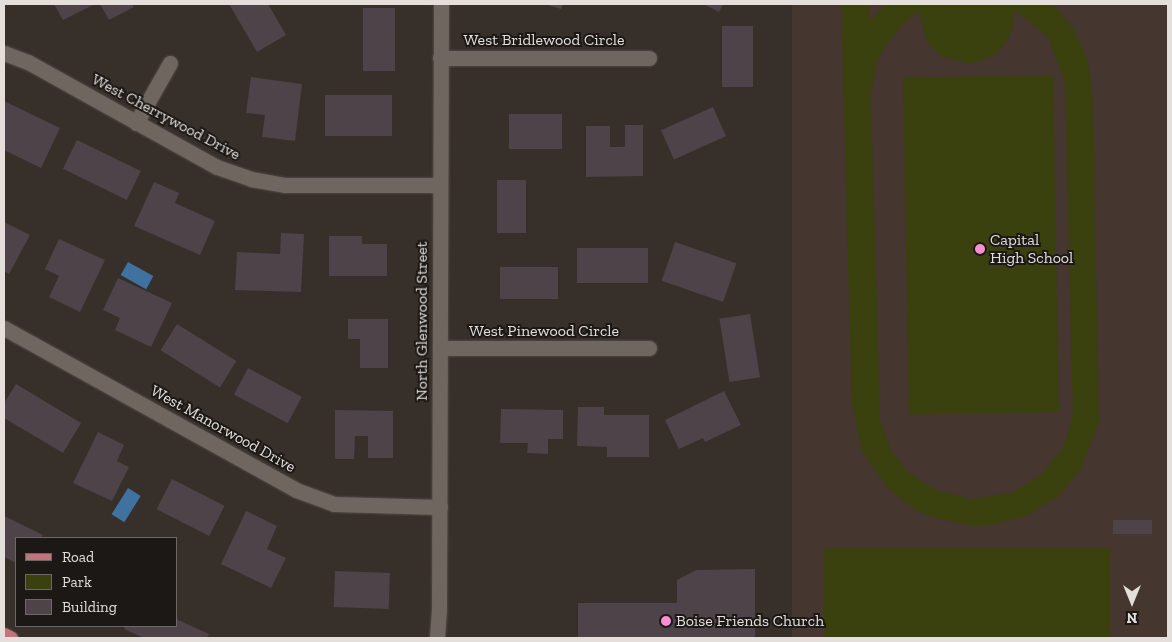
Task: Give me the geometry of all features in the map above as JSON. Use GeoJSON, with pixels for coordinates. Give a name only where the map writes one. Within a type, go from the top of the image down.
{"type":"FeatureCollection","features":[{"type":"Feature","properties":{"kind":"main road"},"geometry":{"type":"LineString","coordinates":[[4,635],[10,638]]}},
{"type":"Feature","properties":{"kind":"street","name":"North Glenwood Street"},"geometry":{"type":"LineString","coordinates":[[436,638],[440,507],[441,4]]}},
{"type":"Feature","properties":{"kind":"street","name":"West Cherrywood Drive"},"geometry":{"type":"LineString","coordinates":[[4,53],[28,62],[217,167],[251,179],[285,185],[440,185]]}},
{"type":"Feature","properties":{"kind":"street","name":"West Bridlewood Circle"},"geometry":{"type":"LineString","coordinates":[[440,58],[649,58]]}},
{"type":"Feature","properties":{"kind":"street"},"geometry":{"type":"LineString","coordinates":[[136,123],[170,63]]}},
{"type":"Feature","properties":{"kind":"street","name":"West Manorwood Drive"},"geometry":{"type":"LineString","coordinates":[[4,328],[296,490],[334,504],[440,507]]}},
{"type":"Feature","properties":{"kind":"street","name":"West Pinewood Circle"},"geometry":{"type":"LineString","coordinates":[[440,348],[649,348]]}},
{"type":"Feature","properties":{"kind":"shaded area","name":"Capital High School"},"geometry":{"type":"Polygon","coordinates":[[[792,4],[1168,4],[1168,638],[792,638],[792,4]]]}},
{"type":"Feature","properties":{"kind":"green space"},"geometry":{"type":"Polygon","coordinates":[[[841,4],[869,4],[870,21],[886,4],[1052,4],[1074,28],[1088,61],[1093,97],[1099,422],[1080,471],[1059,496],[1026,516],[991,525],[971,526],[932,517],[915,510],[887,487],[862,451],[852,405],[841,4]],[[1014,10],[1013,27],[1007,42],[994,56],[970,64],[941,56],[926,40],[919,12],[909,18],[884,48],[876,64],[871,97],[880,420],[891,450],[908,472],[936,490],[971,499],[1011,493],[1040,476],[1063,448],[1073,415],[1065,82],[1048,37],[1014,10]]]}},
{"type":"Feature","properties":{"kind":"green space"},"geometry":{"type":"Polygon","coordinates":[[[1053,75],[1059,412],[909,415],[903,78],[1053,75]]]}},
{"type":"Feature","properties":{"kind":"green space"},"geometry":{"type":"Polygon","coordinates":[[[824,548],[1110,548],[1110,638],[824,638],[824,548]]]}},
{"type":"Feature","properties":{"kind":"water"},"geometry":{"type":"Polygon","coordinates":[[[128,262],[153,276],[146,289],[121,275],[128,262]]]}},
{"type":"Feature","properties":{"kind":"water"},"geometry":{"type":"Polygon","coordinates":[[[128,488],[141,496],[124,522],[112,514],[128,488]]]}},
{"type":"Feature","properties":{"kind":"building"},"geometry":{"type":"Polygon","coordinates":[[[54,4],[95,4],[63,20],[54,4]]]}},
{"type":"Feature","properties":{"kind":"building"},"geometry":{"type":"Polygon","coordinates":[[[100,4],[132,4],[134,7],[109,20],[100,4]]]}},
{"type":"Feature","properties":{"kind":"building"},"geometry":{"type":"Polygon","coordinates":[[[229,4],[268,4],[286,35],[257,52],[229,4]]]}},
{"type":"Feature","properties":{"kind":"building"},"geometry":{"type":"Polygon","coordinates":[[[545,4],[563,4],[561,9],[545,4]]]}},
{"type":"Feature","properties":{"kind":"building"},"geometry":{"type":"Polygon","coordinates":[[[703,4],[723,4],[719,12],[703,4]]]}},
{"type":"Feature","properties":{"kind":"building"},"geometry":{"type":"Polygon","coordinates":[[[363,8],[395,8],[395,71],[363,71],[363,8]]]}},
{"type":"Feature","properties":{"kind":"building"},"geometry":{"type":"Polygon","coordinates":[[[722,26],[753,26],[753,87],[722,87],[722,26]]]}},
{"type":"Feature","properties":{"kind":"building"},"geometry":{"type":"Polygon","coordinates":[[[251,77],[302,84],[295,141],[262,137],[265,115],[246,113],[251,77]]]}},
{"type":"Feature","properties":{"kind":"building"},"geometry":{"type":"Polygon","coordinates":[[[325,95],[392,95],[392,136],[325,136],[325,95]]]}},
{"type":"Feature","properties":{"kind":"building"},"geometry":{"type":"Polygon","coordinates":[[[4,101],[60,128],[41,168],[4,150],[4,101]]]}},
{"type":"Feature","properties":{"kind":"building"},"geometry":{"type":"Polygon","coordinates":[[[713,107],[726,136],[674,159],[661,130],[713,107]]]}},
{"type":"Feature","properties":{"kind":"building"},"geometry":{"type":"Polygon","coordinates":[[[509,114],[562,114],[562,149],[509,149],[509,114]]]}},
{"type":"Feature","properties":{"kind":"building"},"geometry":{"type":"Polygon","coordinates":[[[625,125],[643,125],[643,176],[586,177],[586,126],[610,126],[610,147],[625,147],[625,125]]]}},
{"type":"Feature","properties":{"kind":"building"},"geometry":{"type":"Polygon","coordinates":[[[77,140],[141,171],[127,200],[63,169],[77,140]]]}},
{"type":"Feature","properties":{"kind":"building"},"geometry":{"type":"Polygon","coordinates":[[[497,180],[526,180],[526,233],[497,233],[497,180]]]}},
{"type":"Feature","properties":{"kind":"building"},"geometry":{"type":"Polygon","coordinates":[[[154,182],[179,193],[175,203],[215,221],[200,255],[134,226],[154,182]]]}},
{"type":"Feature","properties":{"kind":"building"},"geometry":{"type":"Polygon","coordinates":[[[4,222],[30,235],[9,274],[4,271],[4,222]]]}},
{"type":"Feature","properties":{"kind":"building"},"geometry":{"type":"Polygon","coordinates":[[[281,233],[304,234],[301,292],[235,290],[237,252],[280,254],[281,233]]]}},
{"type":"Feature","properties":{"kind":"building"},"geometry":{"type":"Polygon","coordinates":[[[329,236],[362,236],[362,244],[387,244],[387,276],[329,276],[329,236]]]}},
{"type":"Feature","properties":{"kind":"building"},"geometry":{"type":"Polygon","coordinates":[[[59,239],[105,260],[80,312],[49,297],[59,276],[45,269],[59,239]]]}},
{"type":"Feature","properties":{"kind":"building"},"geometry":{"type":"Polygon","coordinates":[[[675,242],[736,263],[723,302],[662,281],[675,242]]]}},
{"type":"Feature","properties":{"kind":"building"},"geometry":{"type":"Polygon","coordinates":[[[577,248],[648,248],[648,283],[577,283],[577,248]]]}},
{"type":"Feature","properties":{"kind":"building"},"geometry":{"type":"Polygon","coordinates":[[[500,267],[558,267],[558,299],[500,299],[500,267]]]}},
{"type":"Feature","properties":{"kind":"building"},"geometry":{"type":"Polygon","coordinates":[[[118,278],[172,303],[151,347],[115,330],[120,318],[103,310],[118,278]]]}},
{"type":"Feature","properties":{"kind":"building"},"geometry":{"type":"Polygon","coordinates":[[[750,314],[760,377],[729,382],[719,319],[750,314]]]}},
{"type":"Feature","properties":{"kind":"building"},"geometry":{"type":"Polygon","coordinates":[[[348,319],[388,319],[388,368],[360,368],[360,339],[348,339],[348,319]]]}},
{"type":"Feature","properties":{"kind":"building"},"geometry":{"type":"Polygon","coordinates":[[[177,324],[236,361],[220,387],[161,350],[177,324]]]}},
{"type":"Feature","properties":{"kind":"building"},"geometry":{"type":"Polygon","coordinates":[[[248,368],[302,397],[288,423],[234,394],[248,368]]]}},
{"type":"Feature","properties":{"kind":"building"},"geometry":{"type":"Polygon","coordinates":[[[16,384],[81,423],[63,453],[4,418],[4,403],[16,384]]]}},
{"type":"Feature","properties":{"kind":"building"},"geometry":{"type":"Polygon","coordinates":[[[724,391],[741,425],[705,442],[703,438],[679,449],[665,420],[724,391]]]}},
{"type":"Feature","properties":{"kind":"building"},"geometry":{"type":"Polygon","coordinates":[[[578,407],[604,407],[604,415],[649,415],[649,457],[607,457],[607,447],[577,446],[578,407]]]}},
{"type":"Feature","properties":{"kind":"building"},"geometry":{"type":"Polygon","coordinates":[[[501,409],[563,410],[563,439],[548,439],[548,454],[527,453],[528,443],[500,443],[501,409]]]}},
{"type":"Feature","properties":{"kind":"building"},"geometry":{"type":"Polygon","coordinates":[[[335,410],[393,411],[393,458],[368,458],[368,436],[355,436],[354,459],[335,459],[335,410]]]}},
{"type":"Feature","properties":{"kind":"building"},"geometry":{"type":"Polygon","coordinates":[[[98,432],[124,445],[117,461],[129,467],[112,501],[73,483],[98,432]]]}},
{"type":"Feature","properties":{"kind":"building"},"geometry":{"type":"Polygon","coordinates":[[[172,479],[225,506],[209,536],[157,509],[172,479]]]}},
{"type":"Feature","properties":{"kind":"building"},"geometry":{"type":"Polygon","coordinates":[[[246,511],[277,526],[267,549],[286,558],[271,588],[221,564],[246,511]]]}},
{"type":"Feature","properties":{"kind":"building"},"geometry":{"type":"Polygon","coordinates":[[[4,516],[43,535],[42,537],[15,537],[15,562],[4,557],[4,516]]]}},
{"type":"Feature","properties":{"kind":"building"},"geometry":{"type":"Polygon","coordinates":[[[1113,520],[1152,520],[1152,534],[1113,534],[1113,520]]]}},
{"type":"Feature","properties":{"kind":"building","name":"Boise Friends Church"},"geometry":{"type":"Polygon","coordinates":[[[755,569],[755,638],[578,638],[578,603],[677,603],[677,580],[696,570],[755,569]]]}},
{"type":"Feature","properties":{"kind":"building"},"geometry":{"type":"Polygon","coordinates":[[[335,571],[390,573],[389,609],[334,607],[335,571]]]}},
{"type":"Feature","properties":{"kind":"building"},"geometry":{"type":"Polygon","coordinates":[[[178,620],[209,634],[207,638],[144,638],[124,629],[125,627],[178,627],[178,620]]]}},
{"type":"Feature","properties":{"kind":"place","name":"Capital High School"},"geometry":{"type":"Point","coordinates":[980,249]}},
{"type":"Feature","properties":{"kind":"place","name":"Boise Friends Church"},"geometry":{"type":"Point","coordinates":[666,621]}}]}
